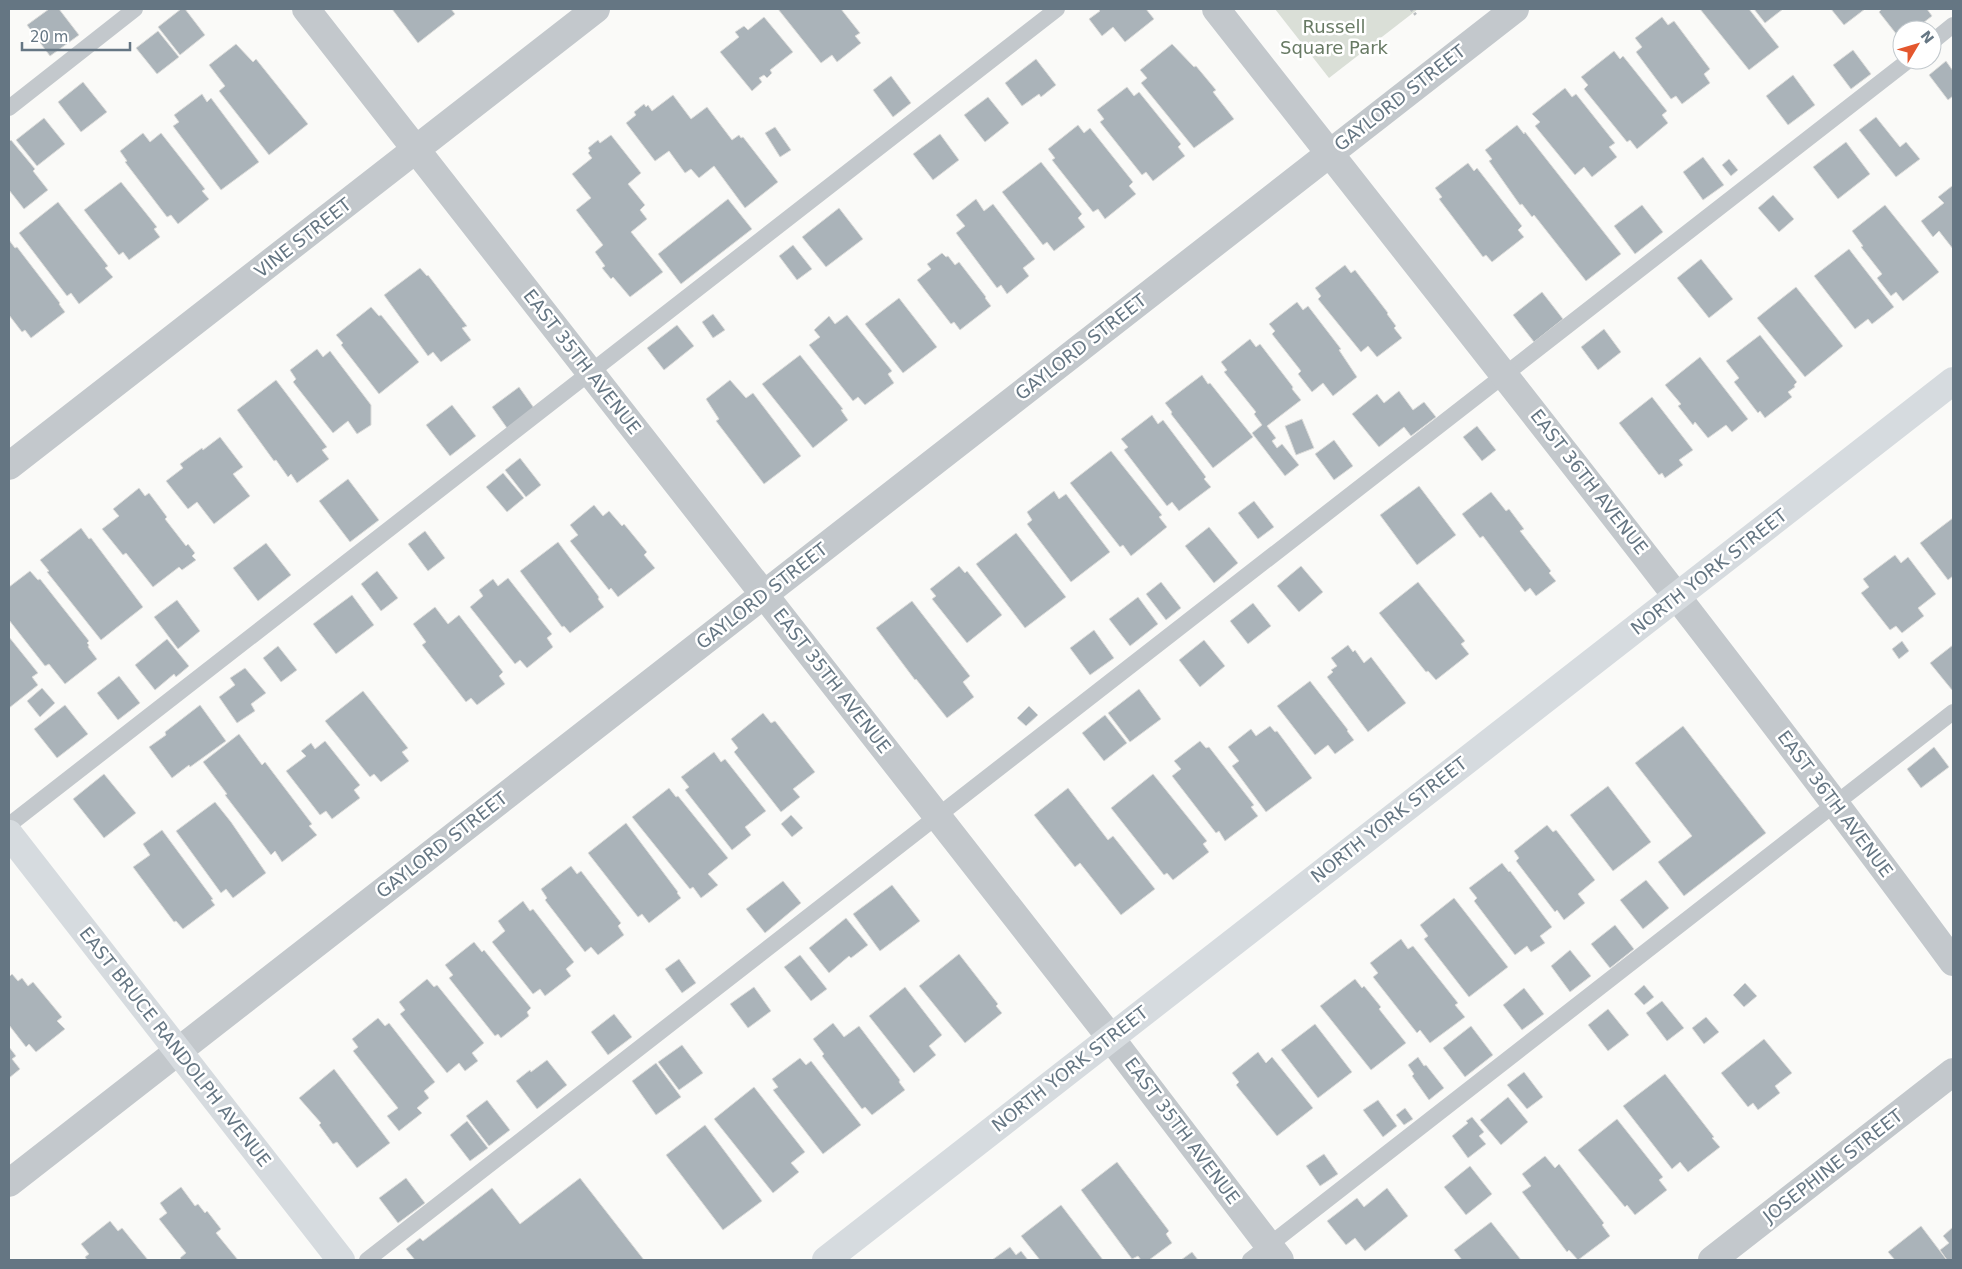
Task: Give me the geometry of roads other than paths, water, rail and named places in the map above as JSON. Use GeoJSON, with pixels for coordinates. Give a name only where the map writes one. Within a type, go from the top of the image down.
{"type":"FeatureCollection","features":[{"type":"Feature","properties":{"kind":"main road","name":"NORTH YORK STREET"},"geometry":{"type":"LineString","coordinates":[[826,1260],[1953,381]]}},
{"type":"Feature","properties":{"kind":"main road","name":"EAST BRUCE RANDOLPH AVENUE"},"geometry":{"type":"LineString","coordinates":[[9,834],[341,1260]]}},
{"type":"Feature","properties":{"kind":"street","name":"EAST 35TH AVENUE"},"geometry":{"type":"LineString","coordinates":[[306,9],[1110,1037],[1267,1255]]}},
{"type":"Feature","properties":{"kind":"street","name":"VINE STREET"},"geometry":{"type":"LineString","coordinates":[[9,466],[596,9]]}},
{"type":"Feature","properties":{"kind":"street","name":"EAST 36TH AVENUE"},"geometry":{"type":"LineString","coordinates":[[1216,9],[1505,374],[1677,596],[1836,804],[1953,962]]}},
{"type":"Feature","properties":{"kind":"street","name":"GAYLORD STREET"},"geometry":{"type":"LineString","coordinates":[[9,1183],[1515,9]]}},
{"type":"Feature","properties":{"kind":"street","name":"JOSEPHINE STREET"},"geometry":{"type":"LineString","coordinates":[[1712,1260],[1953,1072]]}},
{"type":"Feature","properties":{"kind":"lane"},"geometry":{"type":"LineString","coordinates":[[9,108],[136,9]]}},
{"type":"Feature","properties":{"kind":"lane"},"geometry":{"type":"LineString","coordinates":[[9,825],[1057,9]]}},
{"type":"Feature","properties":{"kind":"lane"},"geometry":{"type":"LineString","coordinates":[[1942,34],[1953,25]]}},
{"type":"Feature","properties":{"kind":"lane"},"geometry":{"type":"LineString","coordinates":[[367,1260],[1896,70]]}},
{"type":"Feature","properties":{"kind":"lane"},"geometry":{"type":"LineString","coordinates":[[1267,1255],[1953,712]]}},
{"type":"Feature","properties":{"kind":"park label","name":"Russell Square Park"},"geometry":{"type":"Point","coordinates":[1334,37]}}]}
